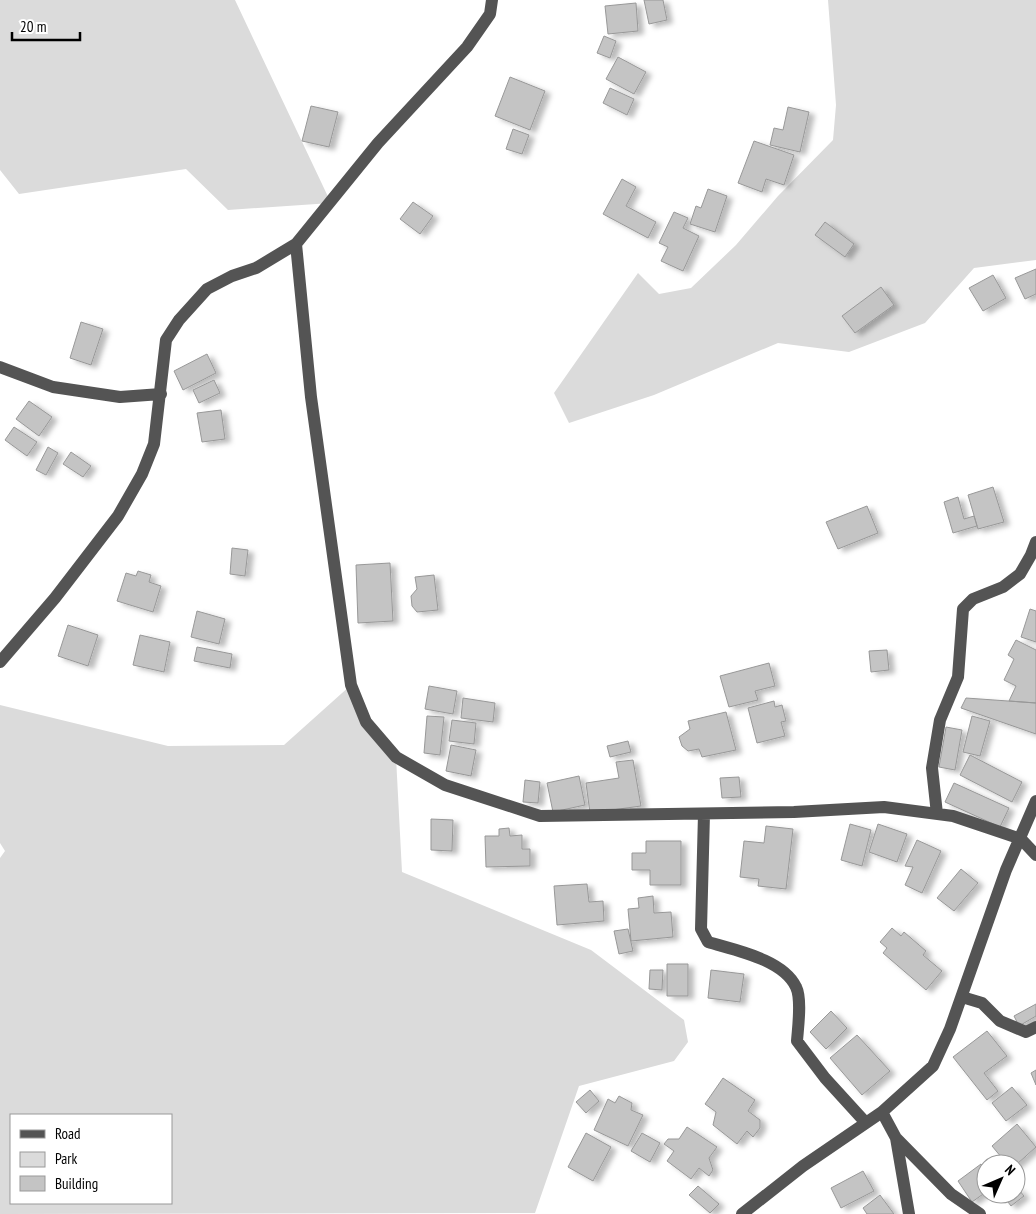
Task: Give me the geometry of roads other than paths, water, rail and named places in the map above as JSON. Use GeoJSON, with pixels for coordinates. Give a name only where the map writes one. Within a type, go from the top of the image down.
{"type":"FeatureCollection","features":[{"type":"Feature","properties":{"kind":"street"},"geometry":{"type":"LineString","coordinates":[[0,662],[55,598],[118,516],[142,474],[154,444],[166,340],[179,320],[208,289],[232,276],[256,268],[296,244],[378,143],[466,47],[490,14],[492,0]]}},
{"type":"Feature","properties":{"kind":"street"},"geometry":{"type":"LineString","coordinates":[[296,244],[311,397],[351,685],[366,722],[396,757],[445,785],[540,816],[704,814],[884,807],[953,816],[1021,840],[1036,855]]}},
{"type":"Feature","properties":{"kind":"street"},"geometry":{"type":"LineString","coordinates":[[0,367],[54,387],[120,397],[161,394]]}},
{"type":"Feature","properties":{"kind":"street"},"geometry":{"type":"LineString","coordinates":[[937,814],[932,768],[940,720],[958,676],[963,609],[973,599],[1003,587],[1020,574],[1036,542]]}},
{"type":"Feature","properties":{"kind":"street"},"geometry":{"type":"LineString","coordinates":[[742,1214],[803,1166],[882,1112],[933,1066],[962,997],[1006,870],[1021,840],[1036,801]]}},
{"type":"Feature","properties":{"kind":"street"},"geometry":{"type":"LineString","coordinates":[[704,814],[701,930],[708,942],[755,955],[784,972],[797,987],[799,1015],[797,1041],[825,1078],[866,1123]]}},
{"type":"Feature","properties":{"kind":"street"},"geometry":{"type":"LineString","coordinates":[[962,997],[982,1004],[1000,1021],[1026,1032],[1036,1027]]}},
{"type":"Feature","properties":{"kind":"street"},"geometry":{"type":"LineString","coordinates":[[882,1112],[896,1138],[951,1194],[980,1214]]}},
{"type":"Feature","properties":{"kind":"street"},"geometry":{"type":"LineString","coordinates":[[896,1138],[909,1214]]}}]}
